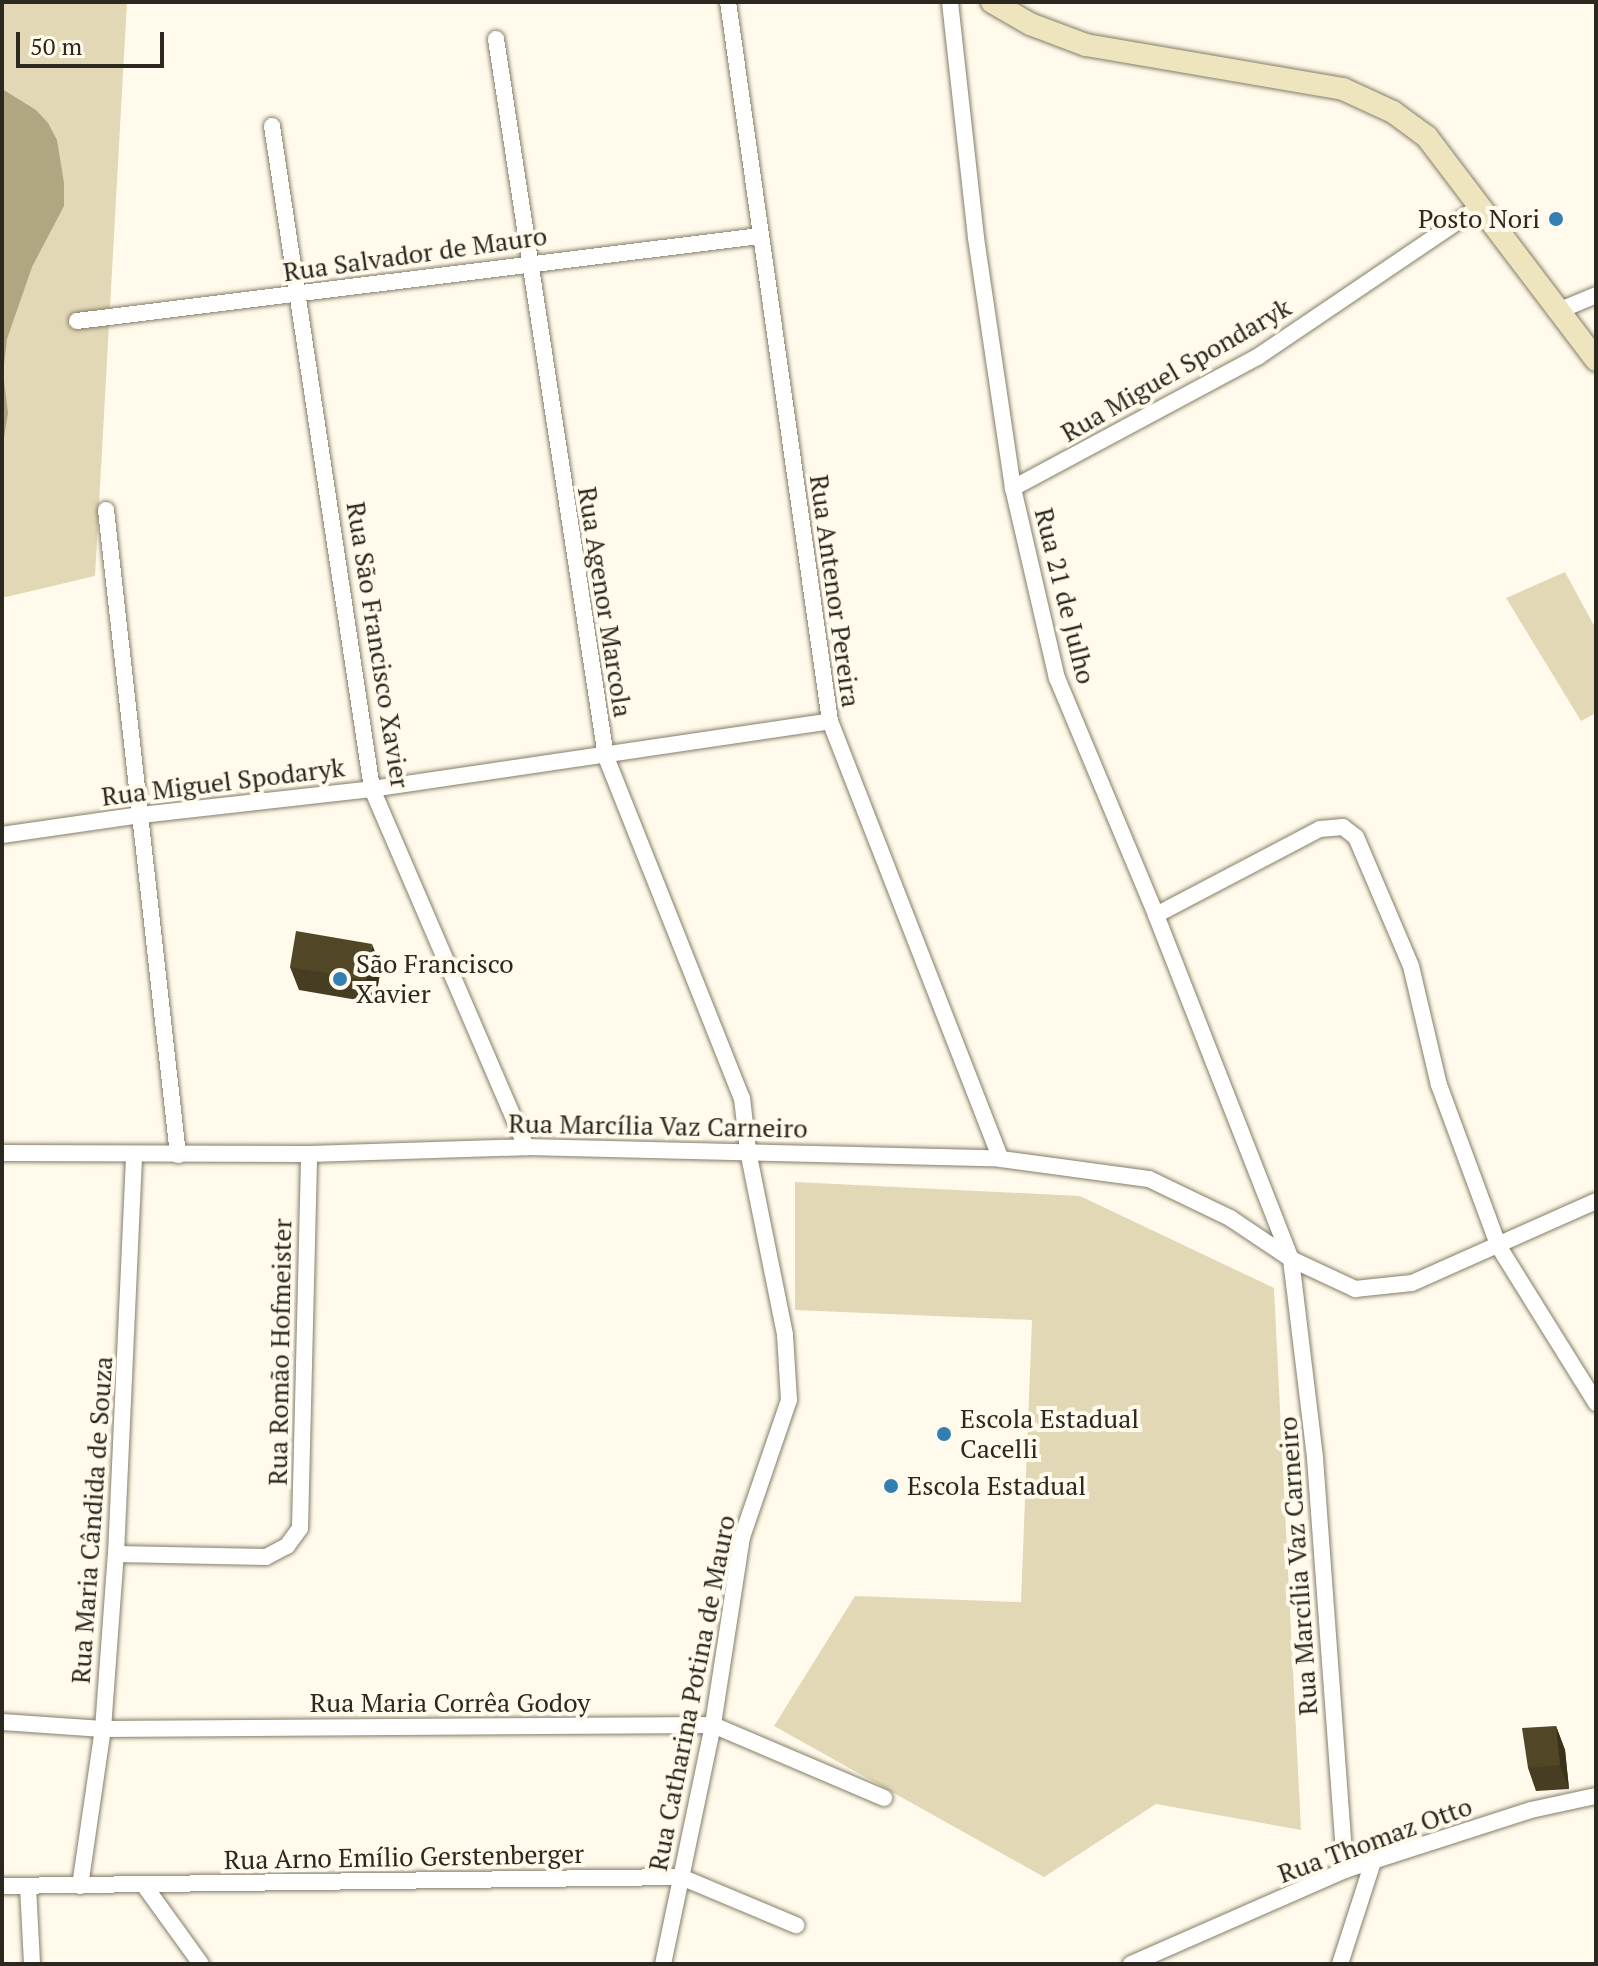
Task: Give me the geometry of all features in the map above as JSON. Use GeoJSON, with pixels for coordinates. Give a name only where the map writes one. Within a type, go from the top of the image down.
{"type":"FeatureCollection","features":[{"type":"Feature","properties":{"kind":"main road"},"geometry":{"type":"LineString","coordinates":[[992,2],[1030,24],[1086,45],[1343,89],[1393,112],[1427,137],[1596,360]]}},
{"type":"Feature","properties":{"kind":"street","name":"Rua Antenor Pereira"},"geometry":{"type":"LineString","coordinates":[[728,2],[830,721],[1001,1159]]}},
{"type":"Feature","properties":{"kind":"street","name":"Rua 21 de Julho"},"geometry":{"type":"LineString","coordinates":[[950,2],[976,238],[1013,488],[1057,678],[1156,915],[1291,1259]]}},
{"type":"Feature","properties":{"kind":"street","name":"Rua Agenor Marcola"},"geometry":{"type":"LineString","coordinates":[[496,39],[527,263],[606,757],[742,1098],[748,1151]]}},
{"type":"Feature","properties":{"kind":"street","name":"Rua São Francisco Xavier"},"geometry":{"type":"LineString","coordinates":[[272,126],[300,294],[372,789],[526,1147]]}},
{"type":"Feature","properties":{"kind":"street","name":"Rua Miguel Spondaryk"},"geometry":{"type":"LineString","coordinates":[[1013,488],[1259,356],[1479,207]]}},
{"type":"Feature","properties":{"kind":"street","name":"Rua Salvador de Mauro"},"geometry":{"type":"LineString","coordinates":[[77,321],[759,236]]}},
{"type":"Feature","properties":{"kind":"street"},"geometry":{"type":"LineString","coordinates":[[1558,311],[1596,295]]}},
{"type":"Feature","properties":{"kind":"street"},"geometry":{"type":"LineString","coordinates":[[106,510],[178,1155]]}},
{"type":"Feature","properties":{"kind":"street","name":"Rua Miguel Spodaryk"},"geometry":{"type":"LineString","coordinates":[[2,835],[606,757],[830,721]]}},
{"type":"Feature","properties":{"kind":"street"},"geometry":{"type":"LineString","coordinates":[[1156,915],[1320,829],[1343,827],[1356,837],[1411,966],[1439,1085],[1499,1247],[1596,1403]]}},
{"type":"Feature","properties":{"kind":"street","name":"Rua Marcília Vaz Carneiro"},"geometry":{"type":"LineString","coordinates":[[2,1153],[309,1154],[526,1147],[1001,1159],[1149,1179],[1230,1218],[1315,1272],[1355,1289],[1412,1283],[1499,1247],[1596,1201]]}},
{"type":"Feature","properties":{"kind":"street","name":"Rua Catharina Potina de Mauro"},"geometry":{"type":"LineString","coordinates":[[663,1964],[713,1725],[742,1537],[789,1400],[785,1335],[748,1151]]}},
{"type":"Feature","properties":{"kind":"street","name":"Rua Romão Hofmeister"},"geometry":{"type":"LineString","coordinates":[[116,1554],[266,1557],[287,1546],[300,1528],[309,1154]]}},
{"type":"Feature","properties":{"kind":"street","name":"Rua Maria Cândida de Souza"},"geometry":{"type":"LineString","coordinates":[[80,1886],[103,1729],[116,1554],[134,1155]]}},
{"type":"Feature","properties":{"kind":"street","name":"Rua Marcília Vaz Carneiro"},"geometry":{"type":"LineString","coordinates":[[1291,1259],[1315,1458],[1345,1870]]}},
{"type":"Feature","properties":{"kind":"street","name":"Rua Maria Corrêa Godoy"},"geometry":{"type":"LineString","coordinates":[[2,1722],[103,1729],[713,1725],[884,1798]]}},
{"type":"Feature","properties":{"kind":"street","name":"Rua Thomaz Otto"},"geometry":{"type":"LineString","coordinates":[[1131,1964],[1345,1870],[1531,1810],[1596,1796]]}},
{"type":"Feature","properties":{"kind":"street"},"geometry":{"type":"LineString","coordinates":[[1340,1964],[1373,1862]]}},
{"type":"Feature","properties":{"kind":"street","name":"Rua Arno Emílio Gerstenberger"},"geometry":{"type":"LineString","coordinates":[[2,1886],[681,1877],[796,1925]]}},
{"type":"Feature","properties":{"kind":"street"},"geometry":{"type":"LineString","coordinates":[[144,1885],[201,1964]]}},
{"type":"Feature","properties":{"kind":"street"},"geometry":{"type":"LineString","coordinates":[[28,1887],[32,1964]]}},
{"type":"Feature","properties":{"kind":"shaded area"},"geometry":{"type":"Polygon","coordinates":[[[2,2],[127,2],[95,576],[2,598],[2,2]]]}},
{"type":"Feature","properties":{"kind":"shaded area"},"geometry":{"type":"Polygon","coordinates":[[[2,89],[36,110],[48,123],[57,140],[64,183],[64,206],[32,267],[7,339],[3,373],[8,413],[2,450],[2,89]]]}},
{"type":"Feature","properties":{"kind":"shaded area"},"geometry":{"type":"Polygon","coordinates":[[[1565,572],[1596,629],[1596,713],[1581,721],[1506,598],[1565,572]]]}},
{"type":"Feature","properties":{"kind":"shaded area"},"geometry":{"type":"Polygon","coordinates":[[[795,1182],[1080,1196],[1274,1288],[1301,1830],[1156,1804],[1044,1877],[774,1726],[855,1596],[1021,1602],[1032,1320],[795,1310],[795,1182]]]}},
{"type":"Feature","properties":{"kind":"building"},"geometry":{"type":"Polygon","coordinates":[[[296,931],[372,944],[366,980],[290,967],[296,931]]]}},
{"type":"Feature","properties":{"kind":"building"},"geometry":{"type":"Polygon","coordinates":[[[1556,1726],[1560,1765],[1528,1768],[1522,1728],[1556,1726]]]}},
{"type":"Feature","properties":{"kind":"place","name":"Posto Nori"},"geometry":{"type":"Point","coordinates":[1556,219]}},
{"type":"Feature","properties":{"kind":"place","name":"São Francisco Xavier"},"geometry":{"type":"Point","coordinates":[340,979]}},
{"type":"Feature","properties":{"kind":"place","name":"Escola Estadual Cacelli"},"geometry":{"type":"Point","coordinates":[944,1434]}},
{"type":"Feature","properties":{"kind":"place","name":"Escola Estadual"},"geometry":{"type":"Point","coordinates":[891,1486]}}]}
